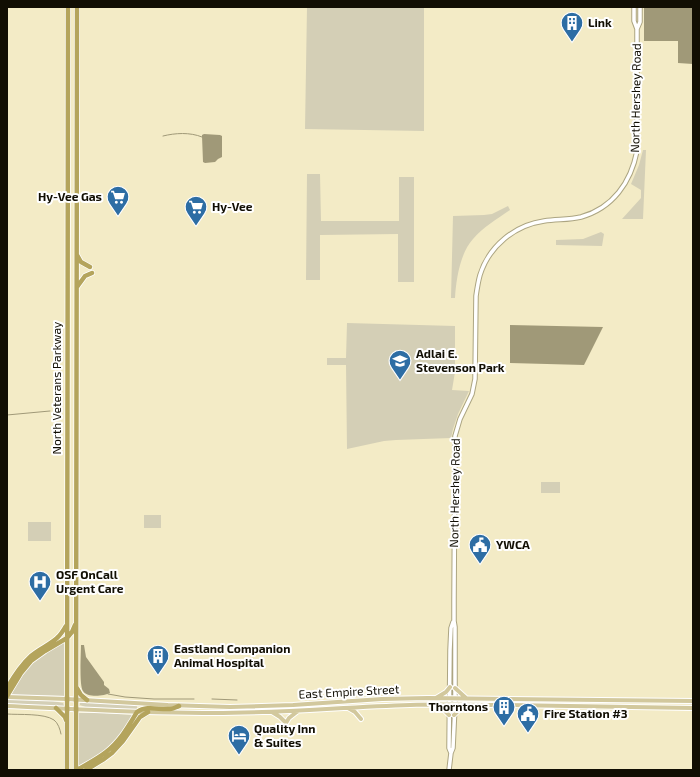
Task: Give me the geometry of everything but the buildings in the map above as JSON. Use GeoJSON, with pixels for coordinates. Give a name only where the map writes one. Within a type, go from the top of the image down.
{"type":"FeatureCollection","features":[{"type":"Feature","properties":{"kind":"highway","name":"North Veterans Parkway"},"geometry":{"type":"LineString","coordinates":[[66,770],[68,7]]}},
{"type":"Feature","properties":{"kind":"highway","name":"North Veterans Parkway"},"geometry":{"type":"LineString","coordinates":[[76,770],[77,7]]}},
{"type":"Feature","properties":{"kind":"highway"},"geometry":{"type":"LineString","coordinates":[[77,254],[81,262],[90,267]]}},
{"type":"Feature","properties":{"kind":"highway"},"geometry":{"type":"LineString","coordinates":[[76,287],[83,278],[92,273]]}},
{"type":"Feature","properties":{"kind":"highway"},"geometry":{"type":"LineString","coordinates":[[7,688],[24,662],[36,651],[59,637],[67,624]]}},
{"type":"Feature","properties":{"kind":"highway"},"geometry":{"type":"LineString","coordinates":[[7,696],[21,673],[31,661],[67,638],[76,624]]}},
{"type":"Feature","properties":{"kind":"highway"},"geometry":{"type":"LineString","coordinates":[[76,686],[81,695],[87,700]]}},
{"type":"Feature","properties":{"kind":"highway"},"geometry":{"type":"LineString","coordinates":[[76,770],[98,758],[112,748],[137,712],[144,708],[171,709],[179,706]]}},
{"type":"Feature","properties":{"kind":"highway"},"geometry":{"type":"LineString","coordinates":[[56,708],[65,717],[67,723]]}},
{"type":"Feature","properties":{"kind":"highway"},"geometry":{"type":"LineString","coordinates":[[86,770],[115,750],[124,741],[140,716],[148,712]]}},
{"type":"Feature","properties":{"kind":"main road","name":"North Hershey Road"},"geometry":{"type":"LineString","coordinates":[[449,770],[453,748],[455,705],[455,436],[460,419],[472,394],[476,379],[476,296],[480,275],[489,255],[497,245],[515,231],[534,223],[573,219],[591,213],[600,209],[609,202],[625,184],[635,163],[637,151],[637,30],[634,21],[634,7]]}},
{"type":"Feature","properties":{"kind":"main road","name":"North Hershey Road"},"geometry":{"type":"LineString","coordinates":[[637,30],[640,22],[640,7]]}},
{"type":"Feature","properties":{"kind":"main road","name":"North Hershey Road"},"geometry":{"type":"LineString","coordinates":[[451,753],[449,748],[450,642],[454,621]]}},
{"type":"Feature","properties":{"kind":"main road"},"geometry":{"type":"LineString","coordinates":[[436,698],[446,692],[450,686]]}},
{"type":"Feature","properties":{"kind":"main road"},"geometry":{"type":"LineString","coordinates":[[455,688],[466,698]]}},
{"type":"Feature","properties":{"kind":"main road","name":"East Empire Street"},"geometry":{"type":"LineString","coordinates":[[7,696],[179,706],[230,707],[436,698],[693,702]]}},
{"type":"Feature","properties":{"kind":"main road"},"geometry":{"type":"LineString","coordinates":[[435,705],[443,709],[449,715]]}},
{"type":"Feature","properties":{"kind":"main road","name":"East Empire Street"},"geometry":{"type":"LineString","coordinates":[[7,706],[137,712],[209,713],[272,712],[435,705],[693,708]]}},
{"type":"Feature","properties":{"kind":"main road"},"geometry":{"type":"LineString","coordinates":[[454,715],[464,705]]}},
{"type":"Feature","properties":{"kind":"main road"},"geometry":{"type":"LineString","coordinates":[[348,708],[355,712],[361,719]]}},
{"type":"Feature","properties":{"kind":"main road"},"geometry":{"type":"LineString","coordinates":[[272,712],[286,723],[289,718],[298,711]]}},
{"type":"Feature","properties":{"kind":"shaded area"},"geometry":{"type":"Polygon","coordinates":[[[307,7],[424,7],[424,131],[305,129],[307,7]]]}},
{"type":"Feature","properties":{"kind":"shaded area"},"geometry":{"type":"Polygon","coordinates":[[[644,7],[693,7],[693,64],[678,63],[678,41],[644,41],[644,7]]]}},
{"type":"Feature","properties":{"kind":"shaded area"},"geometry":{"type":"Polygon","coordinates":[[[202,135],[222,136],[222,157],[215,162],[203,162],[202,135]]]}},
{"type":"Feature","properties":{"kind":"shaded area"},"geometry":{"type":"Polygon","coordinates":[[[643,150],[646,150],[643,219],[622,219],[641,198],[641,190],[631,184],[639,165],[643,150]]]}},
{"type":"Feature","properties":{"kind":"shaded area"},"geometry":{"type":"Polygon","coordinates":[[[307,174],[320,174],[321,221],[399,221],[399,177],[414,177],[414,282],[398,282],[398,234],[320,235],[320,280],[306,280],[307,174]]]}},
{"type":"Feature","properties":{"kind":"shaded area"},"geometry":{"type":"Polygon","coordinates":[[[508,206],[510,210],[490,223],[473,239],[469,245],[462,259],[456,283],[455,298],[451,298],[453,216],[492,214],[508,206]]]}},
{"type":"Feature","properties":{"kind":"shaded area"},"geometry":{"type":"Polygon","coordinates":[[[601,232],[604,234],[602,246],[556,245],[556,240],[583,239],[601,232]]]}},
{"type":"Feature","properties":{"kind":"shaded area","name":"Adlai E. Stevenson Park"},"geometry":{"type":"Polygon","coordinates":[[[347,323],[455,326],[455,372],[452,390],[469,391],[458,414],[451,438],[384,441],[347,449],[346,365],[327,365],[327,358],[346,358],[347,323]]]}},
{"type":"Feature","properties":{"kind":"shaded area"},"geometry":{"type":"Polygon","coordinates":[[[510,325],[603,327],[584,365],[510,363],[510,325]]]}},
{"type":"Feature","properties":{"kind":"shaded area"},"geometry":{"type":"Polygon","coordinates":[[[541,482],[560,482],[560,493],[541,493],[541,482]]]}},
{"type":"Feature","properties":{"kind":"shaded area"},"geometry":{"type":"Polygon","coordinates":[[[144,515],[161,515],[161,528],[144,528],[144,515]]]}},
{"type":"Feature","properties":{"kind":"shaded area"},"geometry":{"type":"Polygon","coordinates":[[[28,522],[51,522],[51,541],[28,541],[28,522]]]}},
{"type":"Feature","properties":{"kind":"shaded area"},"geometry":{"type":"Polygon","coordinates":[[[63,643],[64,696],[12,695],[26,670],[42,656],[63,643]]]}},
{"type":"Feature","properties":{"kind":"shaded area"},"geometry":{"type":"Polygon","coordinates":[[[81,645],[84,645],[86,657],[104,682],[104,685],[109,689],[110,693],[100,696],[92,696],[83,691],[81,676],[81,645]]]}},
{"type":"Feature","properties":{"kind":"shaded area"},"geometry":{"type":"Polygon","coordinates":[[[7,700],[53,701],[63,703],[64,706],[7,704],[7,700]]]}},
{"type":"Feature","properties":{"kind":"shaded area"},"geometry":{"type":"Polygon","coordinates":[[[81,702],[137,705],[137,710],[88,708],[80,705],[81,702]]]}},
{"type":"Feature","properties":{"kind":"shaded area"},"geometry":{"type":"Polygon","coordinates":[[[79,713],[133,715],[120,735],[105,750],[79,766],[79,713]]]}},
{"type":"Feature","properties":{"kind":"waterway"},"geometry":{"type":"LineString","coordinates":[[163,136],[172,134],[193,134],[202,137]]}},
{"type":"Feature","properties":{"kind":"waterway"},"geometry":{"type":"LineString","coordinates":[[7,415],[50,411]]}},
{"type":"Feature","properties":{"kind":"waterway"},"geometry":{"type":"LineString","coordinates":[[108,694],[154,699],[194,699]]}},
{"type":"Feature","properties":{"kind":"waterway"},"geometry":{"type":"LineString","coordinates":[[212,699],[237,700]]}},
{"type":"Feature","properties":{"kind":"waterway"},"geometry":{"type":"LineString","coordinates":[[7,714],[38,715],[50,718],[57,723],[61,734]]}},
{"type":"Feature","properties":{"kind":"place","name":"Link"},"geometry":{"type":"Point","coordinates":[572,42]}},
{"type":"Feature","properties":{"kind":"place","name":"Hy-Vee Gas"},"geometry":{"type":"Point","coordinates":[118,216]}},
{"type":"Feature","properties":{"kind":"place","name":"Hy-Vee"},"geometry":{"type":"Point","coordinates":[196,226]}},
{"type":"Feature","properties":{"kind":"place","name":"Adlai E. Stevenson Park"},"geometry":{"type":"Point","coordinates":[400,380]}},
{"type":"Feature","properties":{"kind":"place","name":"YWCA"},"geometry":{"type":"Point","coordinates":[480,564]}},
{"type":"Feature","properties":{"kind":"place","name":"OSF OnCall Urgent Care"},"geometry":{"type":"Point","coordinates":[40,602]}},
{"type":"Feature","properties":{"kind":"place","name":"Eastland Companion Animal Hospital"},"geometry":{"type":"Point","coordinates":[158,676]}},
{"type":"Feature","properties":{"kind":"place","name":"Thorntons"},"geometry":{"type":"Point","coordinates":[504,726]}},
{"type":"Feature","properties":{"kind":"place","name":"Fire Station #3"},"geometry":{"type":"Point","coordinates":[528,734]}},
{"type":"Feature","properties":{"kind":"place","name":"Quality Inn & Suites"},"geometry":{"type":"Point","coordinates":[239,756]}}]}
